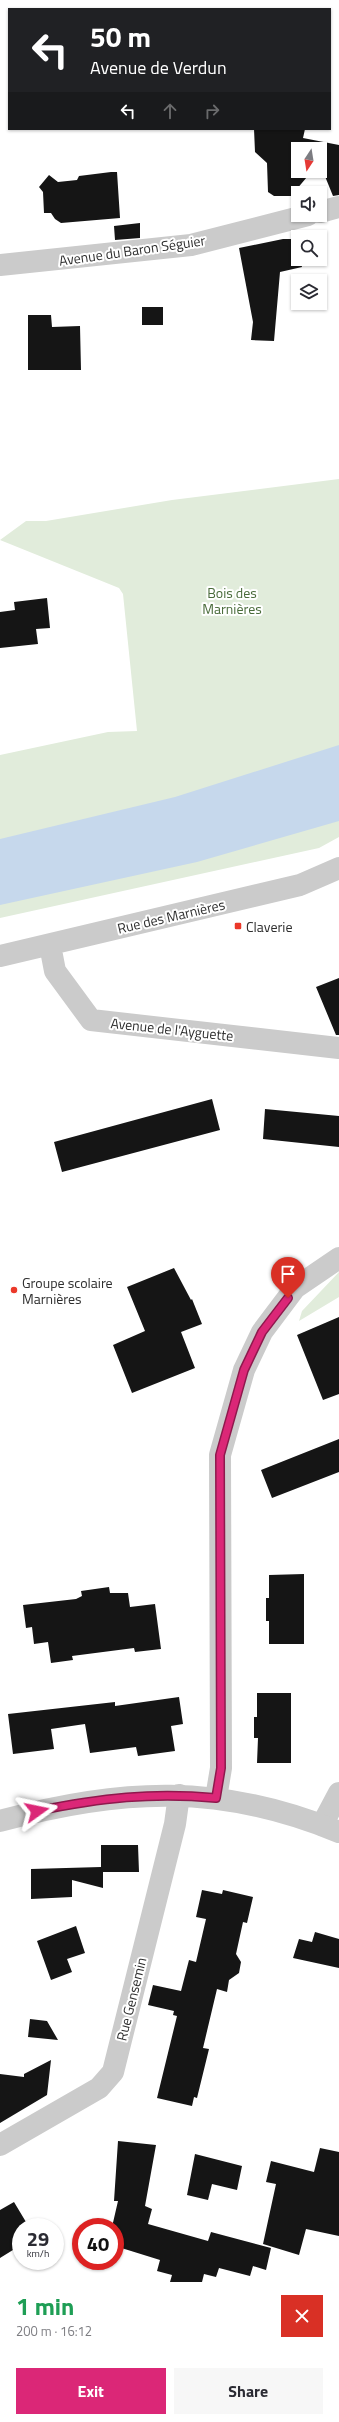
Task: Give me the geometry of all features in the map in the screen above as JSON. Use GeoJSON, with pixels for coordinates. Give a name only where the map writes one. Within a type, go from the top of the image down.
{"type":"FeatureCollection","features":[{"type":"Feature","properties":{"kind":"street"},"geometry":{"type":"LineString","coordinates":[[327,210],[339,207]]}},
{"type":"Feature","properties":{"kind":"street","name":"Avenue du Baron Séguier"},"geometry":{"type":"LineString","coordinates":[[0,265],[192,245],[291,219]]}},
{"type":"Feature","properties":{"kind":"street","name":"Rue des Marnières"},"geometry":{"type":"LineString","coordinates":[[0,956],[300,885],[339,868]]}},
{"type":"Feature","properties":{"kind":"street","name":"Avenue de l'Ayguette"},"geometry":{"type":"LineString","coordinates":[[50,945],[55,971],[91,1020],[339,1048]]}},
{"type":"Feature","properties":{"kind":"street"},"geometry":{"type":"LineString","coordinates":[[216,1798],[221,1768],[220,1455],[244,1370],[262,1332],[295,1288],[339,1258]]}},
{"type":"Feature","properties":{"kind":"street"},"geometry":{"type":"LineString","coordinates":[[0,1821],[74,1803],[147,1794],[179,1794],[216,1798],[270,1807],[330,1829],[339,1793]]}},
{"type":"Feature","properties":{"kind":"street","name":"Rue Gensemin"},"geometry":{"type":"LineString","coordinates":[[0,2145],[99,2088],[114,2072],[175,1824],[179,1794]]}},
{"type":"Feature","properties":{"kind":"green space","name":"Bois des Marnières"},"geometry":{"type":"Polygon","coordinates":[[[339,479],[339,837],[319,848],[0,918],[0,755],[108,732],[137,731],[123,594],[119,588],[0,540],[26,521],[46,521],[172,500],[339,479]]]}},
{"type":"Feature","properties":{"kind":"green space"},"geometry":{"type":"Polygon","coordinates":[[[339,1272],[339,1297],[299,1321],[302,1311],[339,1272]]]}},
{"type":"Feature","properties":{"kind":"water"},"geometry":{"type":"Polygon","coordinates":[[[339,745],[339,821],[197,862],[0,905],[0,839],[175,797],[339,745]]]}},
{"type":"Feature","properties":{"kind":"building"},"geometry":{"type":"Polygon","coordinates":[[[254,130],[305,130],[303,138],[324,142],[291,142],[291,178],[306,178],[299,186],[291,186],[291,196],[274,196],[268,192],[267,163],[255,152],[254,130]]]}},
{"type":"Feature","properties":{"kind":"building"},"geometry":{"type":"Polygon","coordinates":[[[327,143],[339,145],[339,195],[333,196],[326,178],[327,178],[327,143]]]}},
{"type":"Feature","properties":{"kind":"building"},"geometry":{"type":"Polygon","coordinates":[[[117,172],[120,218],[61,223],[55,219],[51,213],[44,213],[43,192],[39,187],[49,175],[58,182],[77,180],[79,176],[117,172]]]}},
{"type":"Feature","properties":{"kind":"building"},"geometry":{"type":"Polygon","coordinates":[[[140,223],[140,238],[115,240],[114,226],[140,223]]]}},
{"type":"Feature","properties":{"kind":"building"},"geometry":{"type":"Polygon","coordinates":[[[283,239],[291,239],[291,266],[302,266],[280,272],[274,341],[251,340],[253,322],[239,248],[283,239]]]}},
{"type":"Feature","properties":{"kind":"building"},"geometry":{"type":"Polygon","coordinates":[[[142,307],[163,307],[163,325],[142,325],[142,307]]]}},
{"type":"Feature","properties":{"kind":"building"},"geometry":{"type":"Polygon","coordinates":[[[28,315],[51,315],[52,327],[80,326],[81,370],[28,370],[28,315]]]}},
{"type":"Feature","properties":{"kind":"building"},"geometry":{"type":"Polygon","coordinates":[[[47,598],[50,628],[36,629],[38,644],[0,648],[0,612],[15,610],[14,602],[47,598]]]}},
{"type":"Feature","properties":{"kind":"building"},"geometry":{"type":"Polygon","coordinates":[[[339,978],[339,1035],[336,1035],[316,987],[339,978]]]}},
{"type":"Feature","properties":{"kind":"building"},"geometry":{"type":"Polygon","coordinates":[[[212,1099],[220,1130],[62,1172],[54,1142],[212,1099]]]}},
{"type":"Feature","properties":{"kind":"building"},"geometry":{"type":"Polygon","coordinates":[[[265,1109],[339,1116],[339,1147],[263,1139],[265,1109]]]}},
{"type":"Feature","properties":{"kind":"building"},"geometry":{"type":"Polygon","coordinates":[[[174,1268],[191,1300],[192,1299],[202,1324],[181,1332],[195,1368],[132,1393],[113,1345],[145,1331],[127,1287],[174,1268]]]}},
{"type":"Feature","properties":{"kind":"building"},"geometry":{"type":"Polygon","coordinates":[[[339,1317],[339,1394],[323,1400],[297,1335],[339,1317]]]}},
{"type":"Feature","properties":{"kind":"building"},"geometry":{"type":"Polygon","coordinates":[[[339,1439],[339,1472],[272,1498],[261,1470],[339,1439]]]}},
{"type":"Feature","properties":{"kind":"building"},"geometry":{"type":"Polygon","coordinates":[[[304,1574],[304,1644],[269,1644],[269,1621],[266,1621],[266,1598],[269,1598],[269,1575],[304,1574]]]}},
{"type":"Feature","properties":{"kind":"building"},"geometry":{"type":"Polygon","coordinates":[[[109,1587],[110,1593],[128,1593],[130,1607],[155,1604],[161,1649],[135,1652],[134,1648],[72,1656],[73,1660],[51,1663],[48,1642],[34,1644],[32,1627],[26,1628],[23,1605],[76,1599],[82,1596],[81,1591],[109,1587]]]}},
{"type":"Feature","properties":{"kind":"building"},"geometry":{"type":"Polygon","coordinates":[[[257,1693],[291,1693],[291,1763],[257,1763],[258,1738],[254,1738],[254,1717],[257,1717],[257,1693]]]}},
{"type":"Feature","properties":{"kind":"building"},"geometry":{"type":"Polygon","coordinates":[[[179,1697],[183,1724],[171,1726],[175,1751],[138,1756],[136,1747],[90,1753],[85,1724],[51,1729],[54,1749],[13,1754],[8,1714],[115,1702],[115,1706],[179,1697]]]}},
{"type":"Feature","properties":{"kind":"building"},"geometry":{"type":"Polygon","coordinates":[[[101,1845],[138,1845],[139,1872],[103,1872],[103,1888],[72,1880],[72,1897],[31,1899],[31,1869],[101,1867],[101,1845]]]}},
{"type":"Feature","properties":{"kind":"building"},"geometry":{"type":"Polygon","coordinates":[[[202,1890],[222,1894],[223,1890],[253,1897],[247,1923],[243,1922],[236,1954],[241,1962],[239,1973],[229,1980],[227,1992],[217,1989],[203,2048],[209,2049],[197,2098],[194,2097],[192,2106],[157,2098],[177,2016],[173,2015],[174,2011],[148,2005],[153,1985],[181,1991],[189,1960],[196,1962],[206,1919],[196,1917],[202,1890]]]}},
{"type":"Feature","properties":{"kind":"building"},"geometry":{"type":"Polygon","coordinates":[[[76,1926],[85,1953],[67,1959],[72,1972],[51,1980],[37,1941],[76,1926]]]}},
{"type":"Feature","properties":{"kind":"building"},"geometry":{"type":"Polygon","coordinates":[[[315,1932],[339,1939],[339,1968],[293,1958],[299,1939],[312,1942],[315,1932]]]}},
{"type":"Feature","properties":{"kind":"building"},"geometry":{"type":"Polygon","coordinates":[[[30,2019],[47,2021],[58,2040],[28,2037],[30,2019]]]}},
{"type":"Feature","properties":{"kind":"building"},"geometry":{"type":"Polygon","coordinates":[[[51,2060],[47,2095],[0,2123],[0,2074],[24,2077],[24,2074],[51,2060]]]}},
{"type":"Feature","properties":{"kind":"building"},"geometry":{"type":"Polygon","coordinates":[[[118,2141],[156,2145],[145,2206],[152,2209],[148,2224],[208,2241],[211,2232],[271,2248],[266,2270],[253,2266],[250,2276],[219,2268],[216,2277],[204,2274],[202,2282],[170,2282],[172,2275],[157,2271],[160,2260],[124,2249],[124,2218],[114,2218],[118,2201],[114,2201],[118,2141]]]}},
{"type":"Feature","properties":{"kind":"building"},"geometry":{"type":"Polygon","coordinates":[[[320,2148],[339,2152],[339,2236],[306,2229],[299,2255],[263,2244],[276,2184],[266,2182],[271,2161],[314,2172],[320,2148]]]}},
{"type":"Feature","properties":{"kind":"building"},"geometry":{"type":"Polygon","coordinates":[[[195,2154],[242,2166],[237,2190],[212,2184],[208,2200],[187,2195],[195,2154]]]}},
{"type":"Feature","properties":{"kind":"building"},"geometry":{"type":"Polygon","coordinates":[[[14,2202],[24,2218],[12,2218],[12,2251],[0,2258],[0,2210],[14,2202]]]}},
{"type":"Feature","properties":{"kind":"place","name":"Claverie"},"geometry":{"type":"Point","coordinates":[238,926]}},
{"type":"Feature","properties":{"kind":"place","name":"Groupe scolaire Marnières"},"geometry":{"type":"Point","coordinates":[14,1290]}},
{"type":"Feature","properties":{"kind":"route"},"geometry":{"type":"LineString","coordinates":[[37,1811],[74,1803],[147,1794],[179,1794],[216,1798],[221,1768],[220,1455],[244,1370],[262,1332],[288,1298]]}}]}
